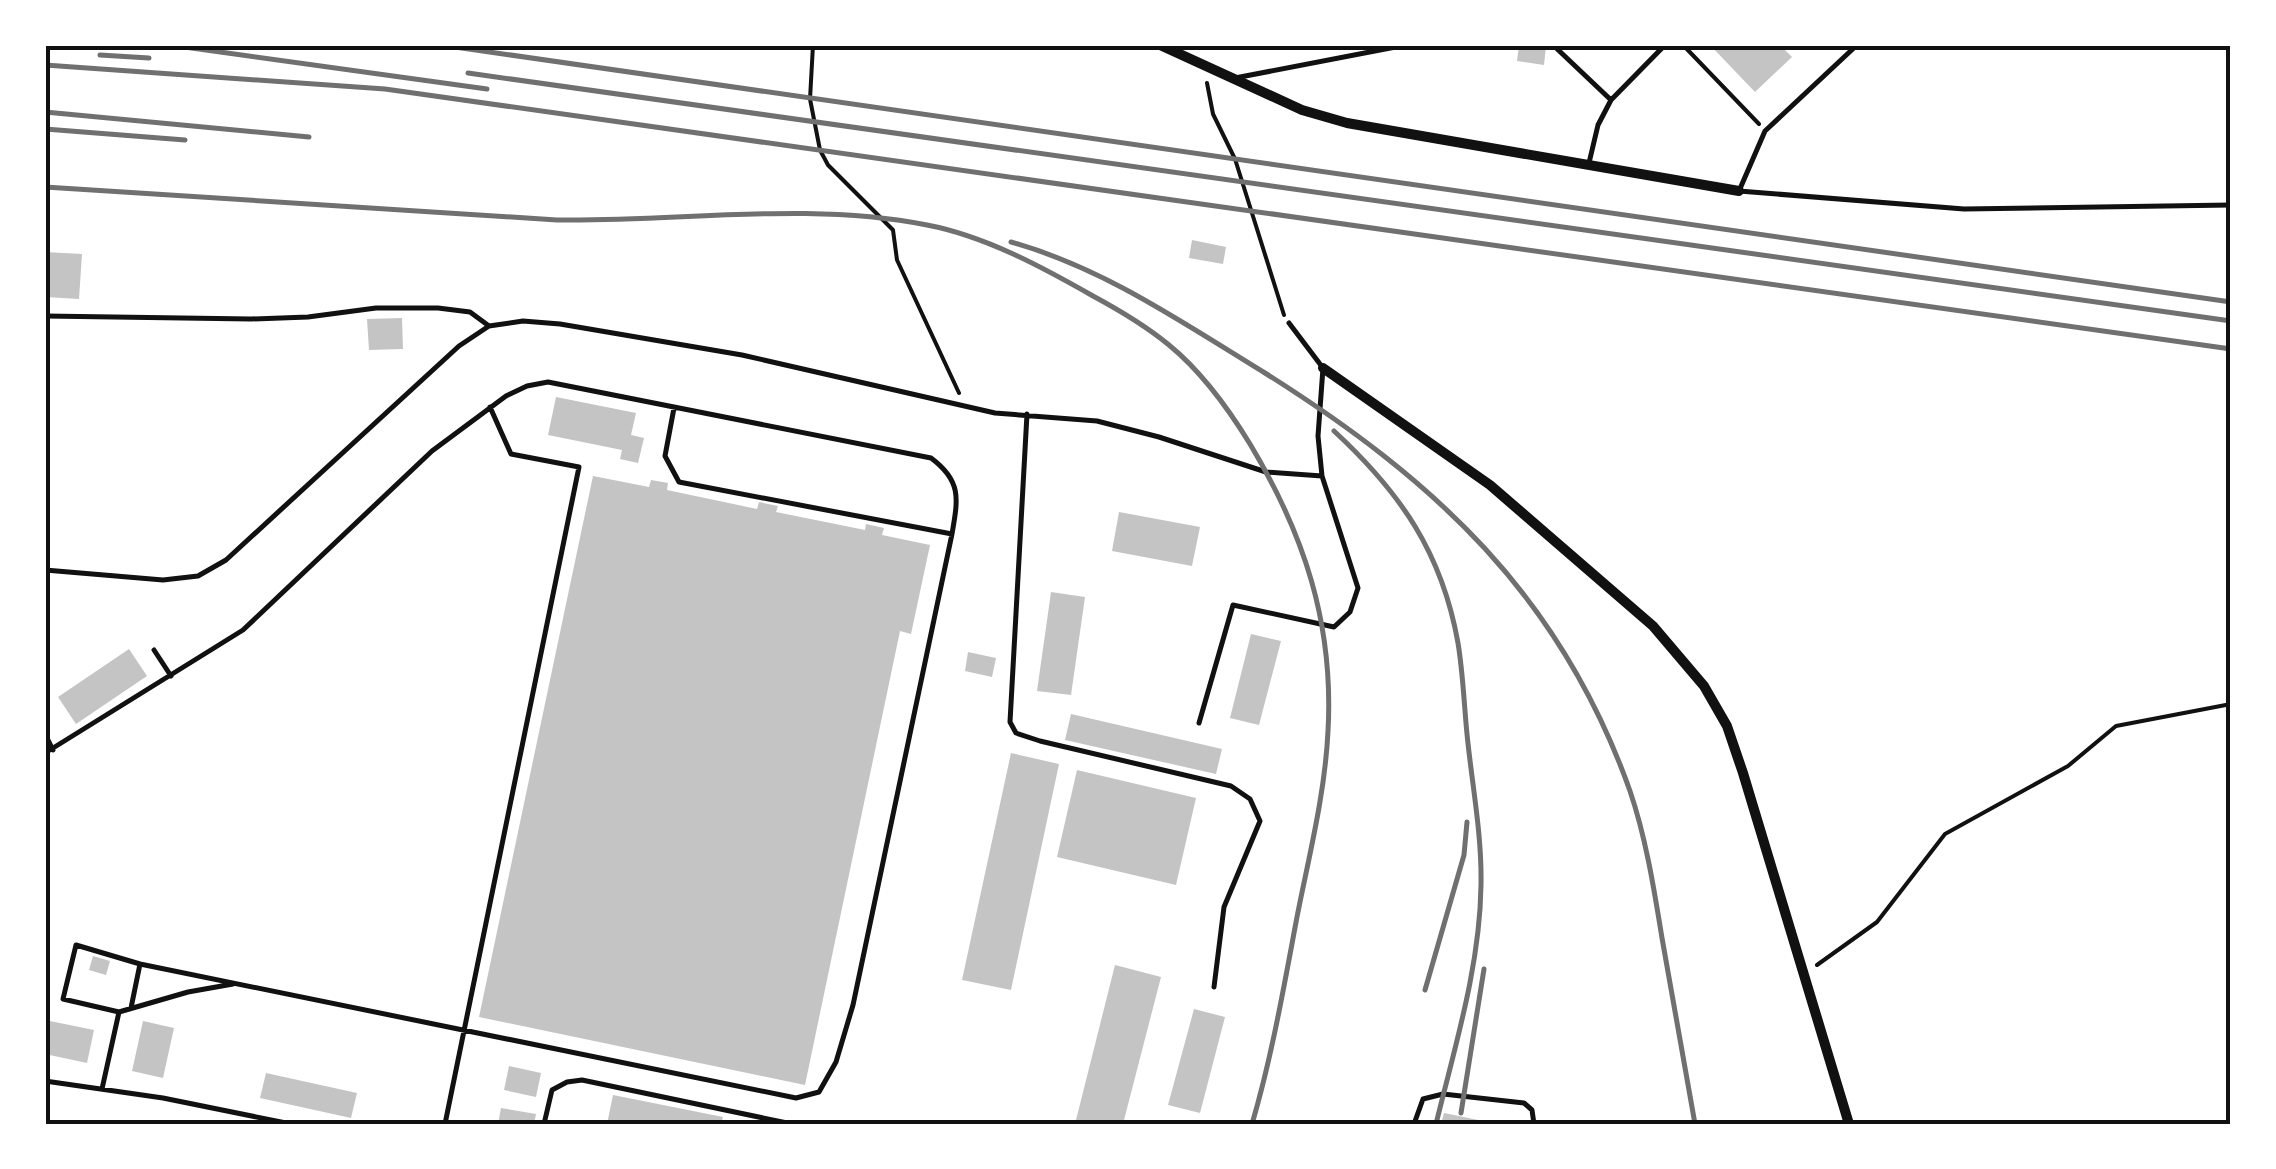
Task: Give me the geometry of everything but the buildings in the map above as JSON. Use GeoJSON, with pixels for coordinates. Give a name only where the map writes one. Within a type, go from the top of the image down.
{"type":"FeatureCollection","features":[{"type":"Feature","properties":{"kind":"street"},"geometry":{"type":"LineString","coordinates":[[1160,45],[1302,110],[1347,123],[1739,191]]}},
{"type":"Feature","properties":{"kind":"street"},"geometry":{"type":"LineString","coordinates":[[1323,368],[1490,484],[1653,626],[1682,658],[1727,726],[1849,1124]]}},
{"type":"Feature","properties":{"kind":"lane"},"geometry":{"type":"LineString","coordinates":[[1232,78],[1406,45]]}},
{"type":"Feature","properties":{"kind":"lane"},"geometry":{"type":"LineString","coordinates":[[1553,45],[1611,100]]}},
{"type":"Feature","properties":{"kind":"lane"},"geometry":{"type":"LineString","coordinates":[[1589,163],[1598,125],[1611,100],[1665,45]]}},
{"type":"Feature","properties":{"kind":"lane"},"geometry":{"type":"LineString","coordinates":[[1857,45],[1765,131],[1739,191],[1964,209],[2231,205]]}},
{"type":"Feature","properties":{"kind":"lane"},"geometry":{"type":"LineString","coordinates":[[45,316],[251,319],[422,308],[470,312],[489,326]]}},
{"type":"Feature","properties":{"kind":"lane"},"geometry":{"type":"LineString","coordinates":[[45,570],[163,580],[198,576],[226,560],[459,346],[489,326],[523,321],[742,355],[995,413],[1097,421],[1159,436],[1266,472],[1322,476]]}},
{"type":"Feature","properties":{"kind":"lane"},"geometry":{"type":"LineString","coordinates":[[1199,723],[1232,604],[1334,627],[1350,612],[1358,588],[1322,476],[1318,436],[1323,368],[1290,323]]}},
{"type":"Feature","properties":{"kind":"lane"},"geometry":{"type":"LineString","coordinates":[[45,753],[243,630],[432,451],[490,407],[527,386],[548,382],[931,458],[946,469],[954,482],[957,501],[952,534],[853,1005],[829,1080],[818,1092],[796,1098],[466,1028],[140,964],[76,945],[62,999],[119,1012],[188,992],[238,984]]}},
{"type":"Feature","properties":{"kind":"lane"},"geometry":{"type":"LineString","coordinates":[[445,1124],[579,467],[511,454],[490,407]]}},
{"type":"Feature","properties":{"kind":"lane"},"geometry":{"type":"LineString","coordinates":[[674,408],[666,456],[679,482],[952,534]]}},
{"type":"Feature","properties":{"kind":"lane"},"geometry":{"type":"LineString","coordinates":[[1028,414],[1010,722],[1016,733],[1040,742],[1231,786],[1250,800],[1260,821],[1224,907],[1214,988]]}},
{"type":"Feature","properties":{"kind":"lane"},"geometry":{"type":"LineString","coordinates":[[154,650],[171,676]]}},
{"type":"Feature","properties":{"kind":"lane"},"geometry":{"type":"LineString","coordinates":[[45,734],[53,750]]}},
{"type":"Feature","properties":{"kind":"lane"},"geometry":{"type":"LineString","coordinates":[[131,1008],[140,964]]}},
{"type":"Feature","properties":{"kind":"lane"},"geometry":{"type":"LineString","coordinates":[[102,1089],[119,1012]]}},
{"type":"Feature","properties":{"kind":"lane"},"geometry":{"type":"LineString","coordinates":[[544,1124],[552,1090],[582,1080],[792,1124]]}},
{"type":"Feature","properties":{"kind":"lane"},"geometry":{"type":"LineString","coordinates":[[45,1081],[291,1124]]}},
{"type":"Feature","properties":{"kind":"lane"},"geometry":{"type":"LineString","coordinates":[[1414,1124],[1423,1099],[1444,1094],[1524,1103],[1532,1110],[1534,1124]]}},
{"type":"Feature","properties":{"kind":"path"},"geometry":{"type":"LineString","coordinates":[[813,45],[810,100],[820,150],[828,165],[893,230],[897,260],[965,406]]}},
{"type":"Feature","properties":{"kind":"path"},"geometry":{"type":"LineString","coordinates":[[1683,45],[1765,131]]}},
{"type":"Feature","properties":{"kind":"path"},"geometry":{"type":"LineString","coordinates":[[1204,66],[1214,114],[1235,159],[1285,316]]}},
{"type":"Feature","properties":{"kind":"path"},"geometry":{"type":"LineString","coordinates":[[1804,975],[1878,922],[1945,834],[2068,766],[2116,726],[2231,704]]}},
{"type":"Feature","properties":{"kind":"railway"},"geometry":{"type":"LineString","coordinates":[[170,45],[487,89]]}},
{"type":"Feature","properties":{"kind":"railway"},"geometry":{"type":"LineString","coordinates":[[441,45],[2231,302]]}},
{"type":"Feature","properties":{"kind":"railway"},"geometry":{"type":"LineString","coordinates":[[100,55],[149,58]]}},
{"type":"Feature","properties":{"kind":"railway"},"geometry":{"type":"LineString","coordinates":[[45,65],[385,89],[2231,349]]}},
{"type":"Feature","properties":{"kind":"railway"},"geometry":{"type":"LineString","coordinates":[[468,73],[2231,321]]}},
{"type":"Feature","properties":{"kind":"railway"},"geometry":{"type":"LineString","coordinates":[[45,112],[309,137]]}},
{"type":"Feature","properties":{"kind":"railway"},"geometry":{"type":"LineString","coordinates":[[45,129],[185,140]]}},
{"type":"Feature","properties":{"kind":"railway"},"geometry":{"type":"LineString","coordinates":[[45,187],[557,220],[789,213],[882,218],[949,230],[992,245],[1074,285],[1160,338],[1214,391],[1269,478],[1312,581],[1326,654],[1328,731],[1320,801],[1277,1021],[1252,1124]]}},
{"type":"Feature","properties":{"kind":"railway"},"geometry":{"type":"LineString","coordinates":[[1011,242],[1078,266],[1142,298],[1327,414],[1437,501],[1529,601],[1568,658],[1601,721],[1630,791],[1649,864],[1695,1124]]}},
{"type":"Feature","properties":{"kind":"railway"},"geometry":{"type":"LineString","coordinates":[[1334,431],[1379,478],[1415,526],[1441,581],[1460,654],[1480,847],[1480,915],[1465,1006],[1436,1124]]}},
{"type":"Feature","properties":{"kind":"railway"},"geometry":{"type":"LineString","coordinates":[[1425,990],[1464,855],[1467,822]]}},
{"type":"Feature","properties":{"kind":"railway"},"geometry":{"type":"LineString","coordinates":[[1461,1113],[1484,969]]}}]}
